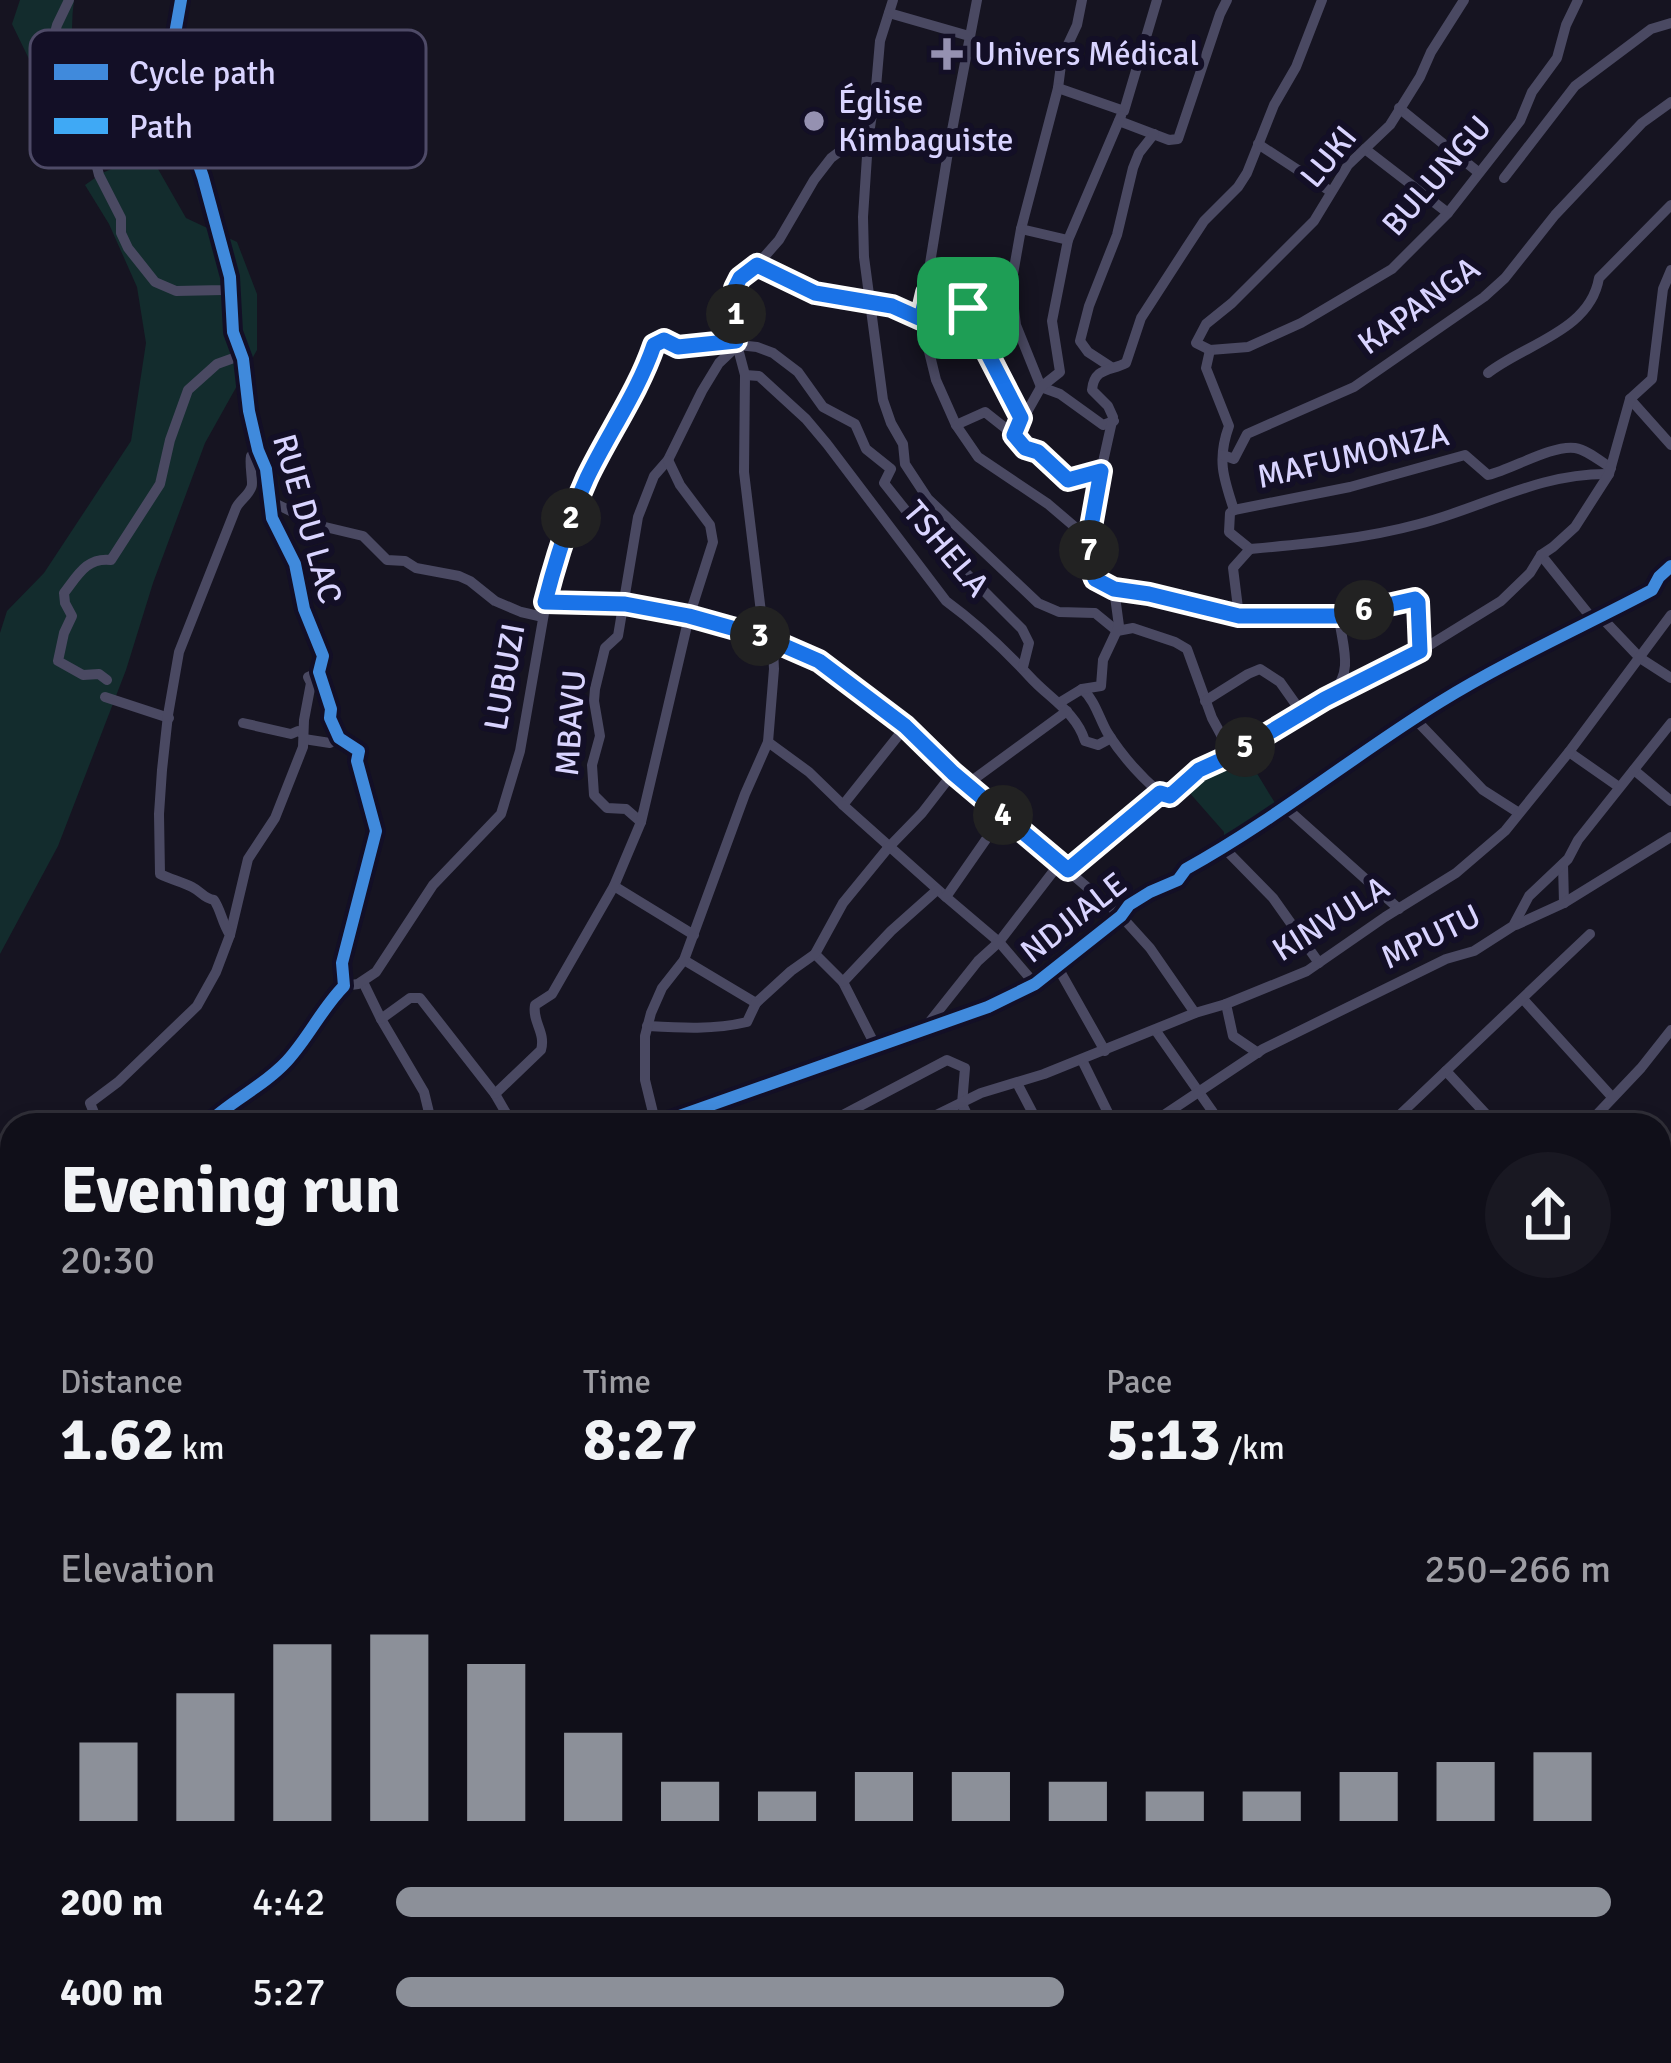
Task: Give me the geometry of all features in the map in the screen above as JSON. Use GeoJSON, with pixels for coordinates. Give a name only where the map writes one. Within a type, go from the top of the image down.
{"type":"FeatureCollection","features":[{"type":"Feature","properties":{"kind":"street"},"geometry":{"type":"LineString","coordinates":[[56,30],[68,0]]}},
{"type":"Feature","properties":{"kind":"street","name":"RUE DU LAC"},"geometry":{"type":"LineString","coordinates":[[176,30],[182,0]]}},
{"type":"Feature","properties":{"kind":"street"},"geometry":{"type":"LineString","coordinates":[[977,0],[921,319],[936,380],[956,424],[985,464],[1048,504],[1089,538]]}},
{"type":"Feature","properties":{"kind":"street"},"geometry":{"type":"LineString","coordinates":[[1082,0],[1062,57],[1021,229],[1012,297],[1019,334],[1041,386],[1103,424],[1114,421]]}},
{"type":"Feature","properties":{"kind":"street"},"geometry":{"type":"LineString","coordinates":[[1014,435],[1041,386],[1060,372],[1052,321],[1068,240],[1121,116],[1157,0]]}},
{"type":"Feature","properties":{"kind":"street"},"geometry":{"type":"LineString","coordinates":[[1058,88],[1154,134],[1178,139],[1227,0]]}},
{"type":"Feature","properties":{"kind":"street"},"geometry":{"type":"LineString","coordinates":[[1322,0],[1245,178],[1204,221],[1141,318],[1126,363],[1100,372],[1091,386],[1114,421],[1089,538],[1090,568],[1095,579],[1114,589],[1239,616],[1339,616],[1406,599],[1418,602],[1420,651]]}},
{"type":"Feature","properties":{"kind":"street","name":"LUKI"},"geometry":{"type":"LineString","coordinates":[[1210,350],[1196,343],[1206,324],[1314,221],[1348,165],[1390,125],[1464,0]]}},
{"type":"Feature","properties":{"kind":"street","name":"BULUNGU"},"geometry":{"type":"LineString","coordinates":[[1210,350],[1248,347],[1300,323],[1392,269],[1448,213],[1520,121],[1532,92],[1556,58],[1578,0]]}},
{"type":"Feature","properties":{"kind":"street"},"geometry":{"type":"LineString","coordinates":[[968,36],[891,6],[880,41],[868,141],[864,256],[886,412],[903,444],[905,464],[928,499],[1039,602],[1059,612],[1095,613],[1117,631],[1133,628],[1182,645],[1232,755]]}},
{"type":"Feature","properties":{"kind":"street"},"geometry":{"type":"LineString","coordinates":[[1504,178],[1575,86],[1651,29],[1671,23]]}},
{"type":"Feature","properties":{"kind":"street","name":"KAPANGA"},"geometry":{"type":"LineString","coordinates":[[1223,455],[1234,459],[1247,434],[1354,387],[1484,298],[1628,139],[1671,102]]}},
{"type":"Feature","properties":{"kind":"street"},"geometry":{"type":"LineString","coordinates":[[1399,108],[1478,172]]}},
{"type":"Feature","properties":{"kind":"street"},"geometry":{"type":"LineString","coordinates":[[1111,367],[1080,341],[1117,235],[1138,153],[1154,134]]}},
{"type":"Feature","properties":{"kind":"street"},"geometry":{"type":"LineString","coordinates":[[653,1113],[643,1066],[647,1026],[668,979],[684,960],[768,742],[775,669],[773,650],[764,637],[744,472],[746,375],[737,343],[735,288],[785,231],[831,158],[868,141]]}},
{"type":"Feature","properties":{"kind":"street"},"geometry":{"type":"LineString","coordinates":[[1258,144],[1330,191]]}},
{"type":"Feature","properties":{"kind":"street"},"geometry":{"type":"LineString","coordinates":[[1365,149],[1448,213]]}},
{"type":"Feature","properties":{"kind":"street"},"geometry":{"type":"LineString","coordinates":[[97,168],[121,218],[128,248],[155,282],[176,291],[223,290],[231,284]]}},
{"type":"Feature","properties":{"kind":"street","name":"RUE DU LAC"},"geometry":{"type":"LineString","coordinates":[[200,168],[231,284],[232,326],[266,469],[268,500],[295,564],[304,609],[322,656],[320,672],[330,718],[339,738],[359,751],[357,761],[376,831],[342,963],[344,986],[327,1002],[321,1018],[289,1059],[219,1113]]}},
{"type":"Feature","properties":{"kind":"street"},"geometry":{"type":"LineString","coordinates":[[1488,374],[1578,315],[1593,298],[1600,278],[1671,205]]}},
{"type":"Feature","properties":{"kind":"street"},"geometry":{"type":"LineString","coordinates":[[1021,229],[1068,240]]}},
{"type":"Feature","properties":{"kind":"street"},"geometry":{"type":"LineString","coordinates":[[757,265],[815,293],[900,308],[921,319]]}},
{"type":"Feature","properties":{"kind":"street"},"geometry":{"type":"LineString","coordinates":[[1082,689],[1090,695],[1127,762],[1160,793],[1170,796],[1196,772],[1420,651],[1501,601],[1530,573],[1540,555],[1575,526],[1610,471],[1630,399],[1652,380],[1663,289],[1671,270]]}},
{"type":"Feature","properties":{"kind":"street"},"geometry":{"type":"LineString","coordinates":[[927,293],[959,298],[968,308],[1021,418]]}},
{"type":"Feature","properties":{"kind":"street","name":"LUBUZI"},"geometry":{"type":"LineString","coordinates":[[363,982],[387,957],[436,881],[501,814],[523,739],[555,562],[589,476],[654,345],[664,340],[678,347],[737,343]]}},
{"type":"Feature","properties":{"kind":"street"},"geometry":{"type":"LineString","coordinates":[[737,343],[773,353],[798,372],[823,407],[855,424],[866,449],[891,469],[884,483],[1022,629],[1029,643],[1023,668]]}},
{"type":"Feature","properties":{"kind":"street","name":"MBAVU"},"geometry":{"type":"LineString","coordinates":[[641,822],[626,809],[607,808],[592,788],[592,765],[600,743],[595,688],[605,648],[618,636],[638,517],[654,476],[668,460],[707,381],[737,343]]}},
{"type":"Feature","properties":{"kind":"street"},"geometry":{"type":"LineString","coordinates":[[1210,350],[1206,368],[1229,426],[1221,465],[1234,510],[1229,532],[1250,549],[1315,544],[1415,525],[1544,481],[1610,471]]}},
{"type":"Feature","properties":{"kind":"street"},"geometry":{"type":"LineString","coordinates":[[107,680],[99,674],[83,675],[58,661],[72,616],[64,593],[89,562],[111,560],[152,498],[188,390],[217,364],[242,355]]}},
{"type":"Feature","properties":{"kind":"street","name":"TSHELA"},"geometry":{"type":"LineString","coordinates":[[746,375],[759,376],[806,418],[946,601],[1063,707],[1090,744],[1111,738]]}},
{"type":"Feature","properties":{"kind":"street"},"geometry":{"type":"LineString","coordinates":[[1630,399],[1671,445]]}},
{"type":"Feature","properties":{"kind":"street"},"geometry":{"type":"LineString","coordinates":[[956,424],[985,412],[1068,480],[1101,471]]}},
{"type":"Feature","properties":{"kind":"street","name":"MAFUMONZA"},"geometry":{"type":"LineString","coordinates":[[1234,510],[1350,487],[1466,455],[1488,475],[1574,448],[1610,471]]}},
{"type":"Feature","properties":{"kind":"street"},"geometry":{"type":"LineString","coordinates":[[230,935],[214,900],[160,874],[159,814],[179,652],[232,517],[251,489],[248,470],[258,450]]}},
{"type":"Feature","properties":{"kind":"street"},"geometry":{"type":"LineString","coordinates":[[495,1094],[541,1050],[544,1040],[536,1023],[536,1005],[552,994],[614,886],[641,822],[713,532],[668,460]]}},
{"type":"Feature","properties":{"kind":"street"},"geometry":{"type":"LineString","coordinates":[[268,500],[321,526],[363,536],[387,560],[470,580],[495,601],[543,617]]}},
{"type":"Feature","properties":{"kind":"street"},"geometry":{"type":"LineString","coordinates":[[1239,616],[1233,568],[1250,549]]}},
{"type":"Feature","properties":{"kind":"street"},"geometry":{"type":"LineString","coordinates":[[1540,555],[1597,619],[1640,658],[1671,678]]}},
{"type":"Feature","properties":{"kind":"street","name":"NDJIALE"},"geometry":{"type":"LineString","coordinates":[[688,1113],[922,1031],[1034,984],[1134,902],[1178,880],[1186,869],[1461,690],[1652,590],[1671,566]]}},
{"type":"Feature","properties":{"kind":"street"},"geometry":{"type":"LineString","coordinates":[[966,785],[1082,689],[1101,686],[1103,660],[1119,625],[1114,589]]}},
{"type":"Feature","properties":{"kind":"street"},"geometry":{"type":"LineString","coordinates":[[545,602],[625,604],[689,616],[764,637],[819,661],[905,726],[966,785],[1121,916],[1145,941],[1195,1012]]}},
{"type":"Feature","properties":{"kind":"street","name":"KINVULA"},"geometry":{"type":"LineString","coordinates":[[942,1113],[981,1094],[1082,1060],[1307,971],[1456,873],[1498,840],[1671,615]]}},
{"type":"Feature","properties":{"kind":"street"},"geometry":{"type":"LineString","coordinates":[[1325,699],[1346,675],[1339,616]]}},
{"type":"Feature","properties":{"kind":"street"},"geometry":{"type":"LineString","coordinates":[[1205,701],[1260,669],[1280,682],[1302,712]]}},
{"type":"Feature","properties":{"kind":"street"},"geometry":{"type":"LineString","coordinates":[[95,1113],[90,1103],[197,1006],[216,972],[248,859],[275,818],[303,736],[308,677],[320,672]]}},
{"type":"Feature","properties":{"kind":"street"},"geometry":{"type":"LineString","coordinates":[[105,698],[169,718]]}},
{"type":"Feature","properties":{"kind":"street"},"geometry":{"type":"LineString","coordinates":[[1415,719],[1484,790],[1519,813]]}},
{"type":"Feature","properties":{"kind":"street","name":"MPUTU"},"geometry":{"type":"LineString","coordinates":[[1166,1113],[1258,1053],[1445,959],[1474,951],[1513,926],[1529,896],[1563,864],[1671,723]]}},
{"type":"Feature","properties":{"kind":"street"},"geometry":{"type":"LineString","coordinates":[[243,724],[291,734],[298,731],[330,743],[339,738]]}},
{"type":"Feature","properties":{"kind":"street"},"geometry":{"type":"LineString","coordinates":[[843,805],[905,726]]}},
{"type":"Feature","properties":{"kind":"street"},"geometry":{"type":"LineString","coordinates":[[768,742],[999,942],[1034,984]]}},
{"type":"Feature","properties":{"kind":"street"},"geometry":{"type":"LineString","coordinates":[[1569,752],[1619,787]]}},
{"type":"Feature","properties":{"kind":"street"},"geometry":{"type":"LineString","coordinates":[[1634,770],[1671,801]]}},
{"type":"Feature","properties":{"kind":"street"},"geometry":{"type":"LineString","coordinates":[[647,1026],[707,1029],[747,1022],[757,1003],[815,953],[843,903],[953,773]]}},
{"type":"Feature","properties":{"kind":"street"},"geometry":{"type":"LineString","coordinates":[[922,1031],[1064,867],[1160,793]]}},
{"type":"Feature","properties":{"kind":"street"},"geometry":{"type":"LineString","coordinates":[[1285,807],[1399,909]]}},
{"type":"Feature","properties":{"kind":"street"},"geometry":{"type":"LineString","coordinates":[[842,982],[891,931],[941,894],[1003,814]]}},
{"type":"Feature","properties":{"kind":"street"},"geometry":{"type":"LineString","coordinates":[[1513,926],[1564,903],[1671,837]]}},
{"type":"Feature","properties":{"kind":"street"},"geometry":{"type":"LineString","coordinates":[[1224,848],[1274,898],[1319,963]]}},
{"type":"Feature","properties":{"kind":"street"},"geometry":{"type":"LineString","coordinates":[[1563,864],[1564,903]]}},
{"type":"Feature","properties":{"kind":"street"},"geometry":{"type":"LineString","coordinates":[[614,886],[694,935]]}},
{"type":"Feature","properties":{"kind":"street"},"geometry":{"type":"LineString","coordinates":[[1402,1113],[1590,934]]}},
{"type":"Feature","properties":{"kind":"street"},"geometry":{"type":"LineString","coordinates":[[815,953],[842,982],[875,1045]]}},
{"type":"Feature","properties":{"kind":"street"},"geometry":{"type":"LineString","coordinates":[[684,960],[757,1003]]}},
{"type":"Feature","properties":{"kind":"street"},"geometry":{"type":"LineString","coordinates":[[1057,966],[1105,1051]]}},
{"type":"Feature","properties":{"kind":"street"},"geometry":{"type":"LineString","coordinates":[[344,986],[363,982],[424,1092],[429,1113]]}},
{"type":"Feature","properties":{"kind":"street"},"geometry":{"type":"LineString","coordinates":[[381,1019],[410,998],[420,998],[506,1113]]}},
{"type":"Feature","properties":{"kind":"street"},"geometry":{"type":"LineString","coordinates":[[1523,999],[1612,1097]]}},
{"type":"Feature","properties":{"kind":"street"},"geometry":{"type":"LineString","coordinates":[[1226,1004],[1233,1036],[1258,1053]]}},
{"type":"Feature","properties":{"kind":"street"},"geometry":{"type":"LineString","coordinates":[[1598,1113],[1671,1030]]}},
{"type":"Feature","properties":{"kind":"street"},"geometry":{"type":"LineString","coordinates":[[1156,1031],[1214,1113]]}},
{"type":"Feature","properties":{"kind":"street"},"geometry":{"type":"LineString","coordinates":[[847,1113],[946,1060],[966,1070],[962,1104],[966,1113]]}},
{"type":"Feature","properties":{"kind":"street"},"geometry":{"type":"LineString","coordinates":[[1082,1060],[1108,1113]]}},
{"type":"Feature","properties":{"kind":"street"},"geometry":{"type":"LineString","coordinates":[[1446,1071],[1485,1113]]}},
{"type":"Feature","properties":{"kind":"street"},"geometry":{"type":"LineString","coordinates":[[1017,1083],[1033,1113]]}},
{"type":"Feature","properties":{"kind":"green space"},"geometry":{"type":"Polygon","coordinates":[[[20,0],[74,0],[72,30],[30,30],[30,61],[12,24],[20,0]]]}},
{"type":"Feature","properties":{"kind":"green space"},"geometry":{"type":"Polygon","coordinates":[[[114,168],[157,168],[186,218],[237,242],[257,294],[257,350],[205,443],[58,846],[0,954],[0,633],[7,611],[44,573],[131,441],[146,343],[137,287],[109,224],[85,185],[114,168]]]}},
{"type":"Feature","properties":{"kind":"green space"},"geometry":{"type":"Polygon","coordinates":[[[1247,757],[1278,808],[1224,844],[1224,832],[1188,791],[1230,760],[1247,757]]]}},
{"type":"Feature","properties":{"kind":"cycle path"},"geometry":{"type":"LineString","coordinates":[[176,30],[181,0]]}},
{"type":"Feature","properties":{"kind":"cycle path"},"geometry":{"type":"LineString","coordinates":[[200,168],[230,277],[233,332],[243,359],[272,518],[295,564],[304,609],[323,656],[319,672],[330,718],[339,738],[359,751],[357,761],[376,831],[342,963],[344,986],[287,1061],[220,1113]]}},
{"type":"Feature","properties":{"kind":"cycle path"},"geometry":{"type":"LineString","coordinates":[[688,1113],[988,1007],[1035,984],[1129,905],[1178,880],[1186,869],[1440,702],[1652,590],[1671,566]]}},
{"type":"Feature","properties":{"kind":"place","name":"Univers Médical"},"geometry":{"type":"Point","coordinates":[947,54]}},
{"type":"Feature","properties":{"kind":"place","name":"Église Kimbaguiste"},"geometry":{"type":"Point","coordinates":[814,121]}},
{"type":"Feature","properties":{"kind":"route"},"geometry":{"type":"LineString","coordinates":[[757,265],[815,293],[892,306],[921,319],[927,293],[959,298],[968,308],[1021,418],[1014,435],[1068,480],[1101,471],[1089,538],[1088,560],[1095,579],[1114,589],[1239,616],[1339,616],[1406,599],[1418,602],[1420,651],[1199,770],[1170,796],[1160,793],[1068,870],[905,726],[819,661],[764,637],[689,616],[625,604],[545,602],[571,517],[654,345],[661,340],[678,347],[736,341],[735,288],[757,265]]}}]}
